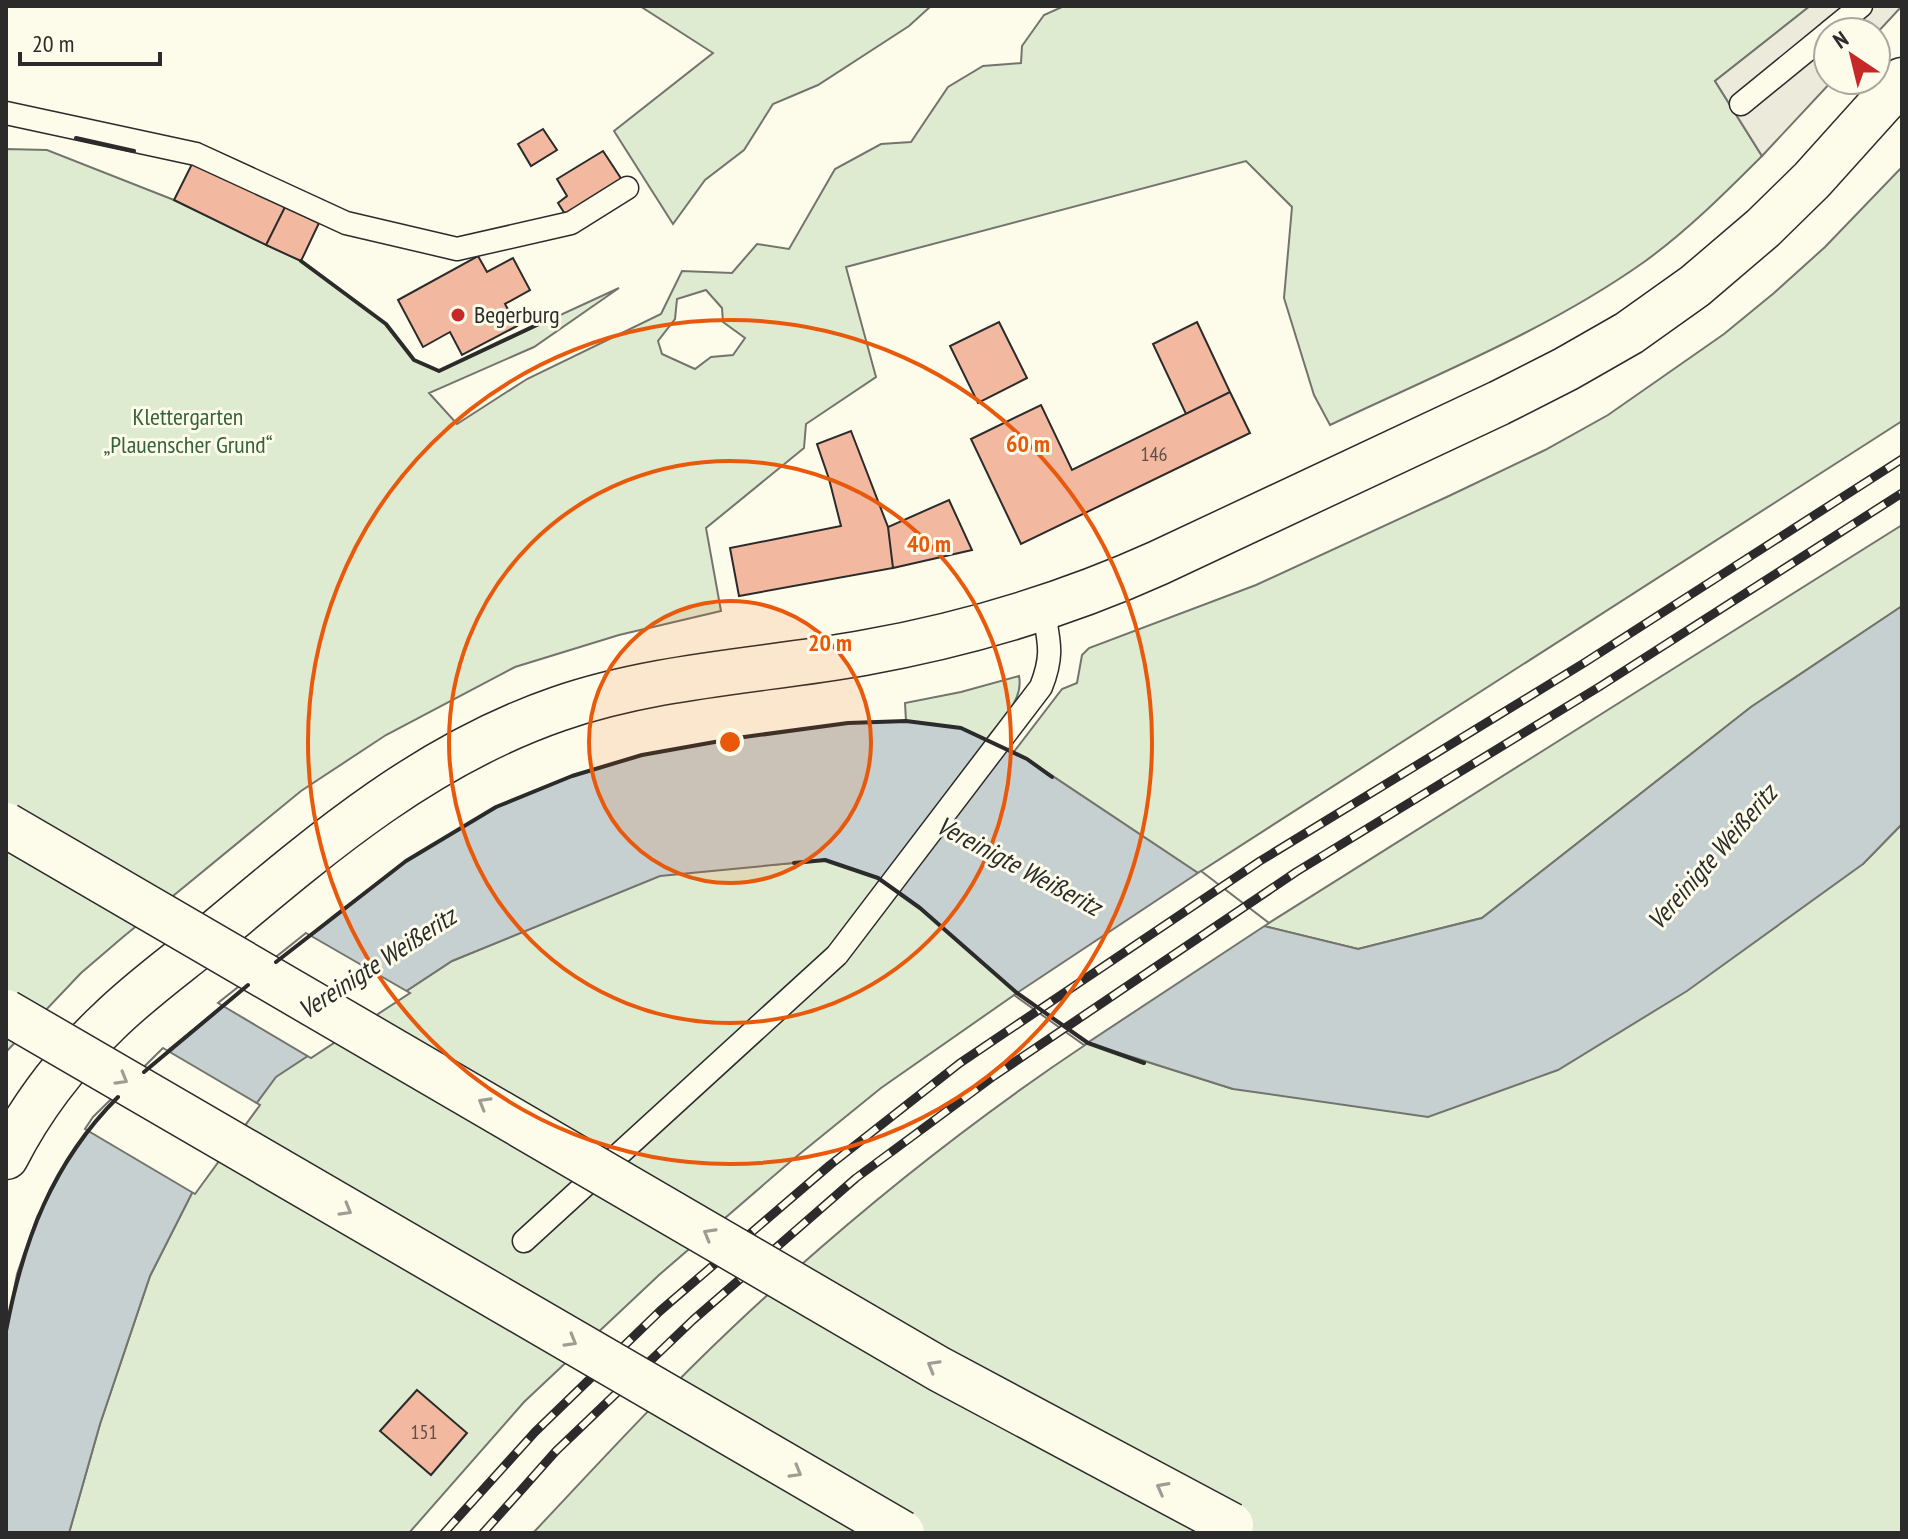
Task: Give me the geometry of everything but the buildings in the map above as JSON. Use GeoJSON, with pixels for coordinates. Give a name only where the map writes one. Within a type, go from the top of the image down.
{"type":"FeatureCollection","features":[{"type":"Feature","properties":{"kind":"main road"},"geometry":{"type":"LineString","coordinates":[[6,1157],[61,1073],[108,1022],[304,858],[388,794],[451,756],[516,725],[561,708],[623,691],[865,653],[935,637],[1043,608],[1134,574],[1499,403],[1629,333],[1695,286],[1763,228],[1812,180],[1902,80]]}},
{"type":"Feature","properties":{"kind":"main road"},"geometry":{"type":"LineString","coordinates":[[6,825],[939,1369],[1231,1525]]}},
{"type":"Feature","properties":{"kind":"main road"},"geometry":{"type":"LineString","coordinates":[[6,1012],[902,1533]]}},
{"type":"Feature","properties":{"kind":"lane"},"geometry":{"type":"LineString","coordinates":[[1741,104],[1812,47]]}},
{"type":"Feature","properties":{"kind":"lane"},"geometry":{"type":"LineString","coordinates":[[6,113],[196,154],[346,223],[457,249],[571,223],[627,188]]}},
{"type":"Feature","properties":{"kind":"lane"},"geometry":{"type":"LineString","coordinates":[[524,1241],[837,955],[1041,687],[1050,664],[1043,608]]}},
{"type":"Feature","properties":{"kind":"green space"},"geometry":{"type":"Polygon","coordinates":[[[640,6],[931,6],[909,26],[818,85],[773,104],[744,150],[705,180],[673,224],[614,131],[713,53],[640,6]]]}},
{"type":"Feature","properties":{"kind":"green space","name":"Klettergarten „Plauenscher Grund“"},"geometry":{"type":"Polygon","coordinates":[[[1064,6],[1810,6],[1715,81],[1762,156],[1690,225],[1644,262],[1569,309],[1330,425],[1314,395],[1284,298],[1292,207],[1246,161],[846,267],[876,377],[806,424],[804,448],[706,528],[721,611],[619,635],[515,667],[386,735],[301,791],[123,937],[81,973],[6,1052],[6,149],[47,150],[174,200],[301,261],[385,324],[414,360],[439,371],[619,288],[534,347],[429,393],[457,424],[527,379],[661,314],[682,271],[732,273],[757,244],[789,249],[835,169],[881,144],[911,142],[948,87],[983,66],[1021,63],[1022,46],[1044,15],[1064,6]],[[706,290],[677,299],[675,319],[658,341],[662,354],[695,369],[711,357],[733,355],[745,338],[723,322],[722,308],[706,290]]]}},
{"type":"Feature","properties":{"kind":"green space"},"geometry":{"type":"Polygon","coordinates":[[[1902,167],[1902,421],[1198,873],[1027,759],[1013,753],[1062,689],[1077,683],[1082,655],[1089,648],[1256,585],[1545,450],[1608,415],[1724,334],[1774,293],[1825,247],[1902,167]]]}},
{"type":"Feature","properties":{"kind":"green space"},"geometry":{"type":"Polygon","coordinates":[[[1902,525],[1902,606],[1751,707],[1482,918],[1358,949],[1264,926],[1902,525]]]}},
{"type":"Feature","properties":{"kind":"green space"},"geometry":{"type":"Polygon","coordinates":[[[1019,676],[1020,685],[1014,702],[986,740],[961,728],[906,721],[905,703],[1019,676]]]}},
{"type":"Feature","properties":{"kind":"green space"},"geometry":{"type":"Polygon","coordinates":[[[1902,824],[1902,1533],[533,1533],[681,1378],[816,1251],[949,1143],[1088,1043],[1233,1089],[1863,864],[1902,824]]]}},
{"type":"Feature","properties":{"kind":"green space"},"geometry":{"type":"Polygon","coordinates":[[[825,860],[878,878],[920,908],[1017,993],[881,1088],[659,1275],[524,1402],[409,1533],[69,1533],[100,1424],[150,1276],[196,1185],[276,1076],[452,961],[660,875],[825,860]]]}},
{"type":"Feature","properties":{"kind":"shaded area"},"geometry":{"type":"Polygon","coordinates":[[[1810,6],[1902,6],[1892,17],[1812,16],[1812,96],[1818,96],[1762,156],[1715,81],[1810,6]]]}},
{"type":"Feature","properties":{"kind":"water","name":"Vereinigte Weißeritz"},"geometry":{"type":"Polygon","coordinates":[[[1902,606],[1902,824],[1863,864],[1687,991],[1558,1070],[1428,1117],[1233,1089],[1088,1043],[1017,993],[920,908],[878,878],[825,860],[660,876],[452,961],[276,1077],[196,1185],[150,1276],[100,1424],[69,1533],[6,1533],[6,1331],[17,1274],[37,1217],[65,1166],[96,1120],[157,1059],[336,914],[406,861],[496,807],[572,776],[642,755],[737,738],[848,723],[906,721],[961,728],[1027,759],[1198,873],[1264,926],[1358,949],[1482,918],[1751,707],[1902,606]]]}},
{"type":"Feature","properties":{"kind":"pier"},"geometry":{"type":"Polygon","coordinates":[[[1201,871],[1269,923],[1084,1045],[1014,995],[1201,871]]]}},
{"type":"Feature","properties":{"kind":"pier"},"geometry":{"type":"Polygon","coordinates":[[[306,933],[410,993],[311,1058],[218,1003],[306,933]]]}},
{"type":"Feature","properties":{"kind":"pier"},"geometry":{"type":"Polygon","coordinates":[[[163,1048],[260,1105],[195,1194],[85,1129],[93,1117],[163,1048]]]}},
{"type":"Feature","properties":{"kind":"railway"},"geometry":{"type":"LineString","coordinates":[[444,1533],[535,1432],[660,1311],[830,1165],[960,1063],[1260,861],[1584,663],[1902,459]]}},
{"type":"Feature","properties":{"kind":"railway"},"geometry":{"type":"LineString","coordinates":[[483,1533],[556,1451],[693,1320],[856,1178],[994,1076],[1296,872],[1599,687],[1902,493]]}},
{"type":"Feature","properties":{"kind":"wall"},"geometry":{"type":"LineString","coordinates":[[76,138],[134,151]]}},
{"type":"Feature","properties":{"kind":"wall"},"geometry":{"type":"LineString","coordinates":[[301,261],[386,324],[414,360],[439,371],[545,321]]}},
{"type":"Feature","properties":{"kind":"wall"},"geometry":{"type":"LineString","coordinates":[[276,962],[406,861],[496,807],[572,776],[642,755],[848,723],[906,721],[961,728],[1027,759],[1052,777]]}},
{"type":"Feature","properties":{"kind":"wall"},"geometry":{"type":"LineString","coordinates":[[794,863],[825,860],[878,878],[920,908],[1017,993],[1088,1043],[1144,1063]]}},
{"type":"Feature","properties":{"kind":"wall"},"geometry":{"type":"LineString","coordinates":[[144,1072],[248,985]]}},
{"type":"Feature","properties":{"kind":"wall"},"geometry":{"type":"LineString","coordinates":[[6,1331],[21,1266],[44,1205],[75,1149],[118,1097]]}},
{"type":"Feature","properties":{"kind":"place","name":"Begerburg"},"geometry":{"type":"Point","coordinates":[458,315]}}]}
